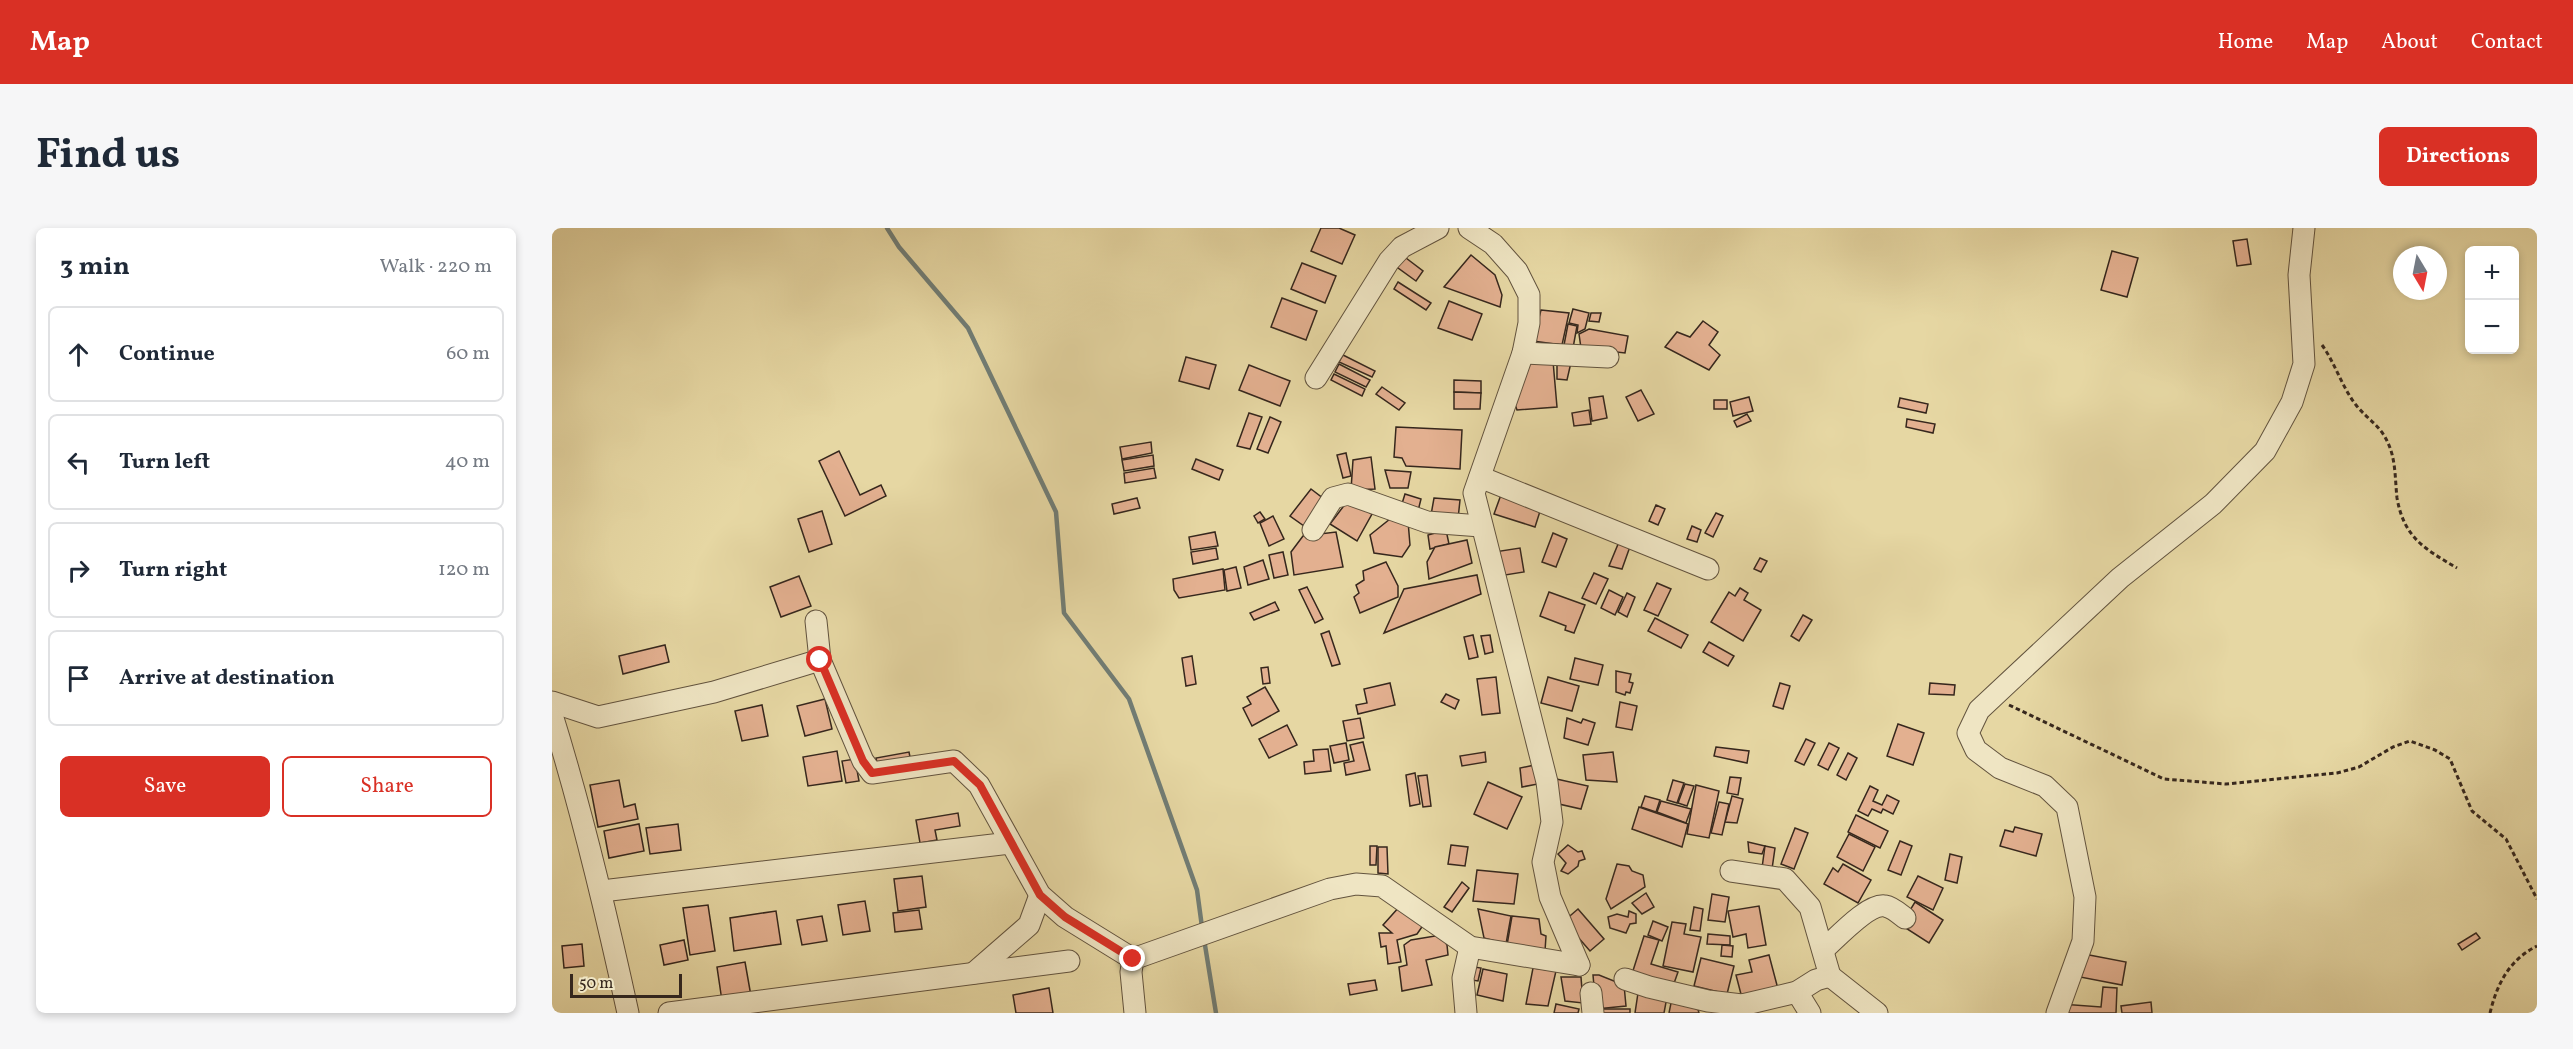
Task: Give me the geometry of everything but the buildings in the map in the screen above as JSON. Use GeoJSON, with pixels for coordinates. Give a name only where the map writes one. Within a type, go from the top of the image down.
{"type":"FeatureCollection","features":[{"type":"Feature","properties":{"kind":"street"},"geometry":{"type":"LineString","coordinates":[[1316,378],[1389,261],[1402,247],[1438,228]]}},
{"type":"Feature","properties":{"kind":"street"},"geometry":{"type":"LineString","coordinates":[[1133,959],[1330,889],[1356,884],[1382,886],[1470,947],[1579,965],[1550,897],[1543,862],[1552,822],[1547,782],[1474,493],[1523,353],[1529,323],[1529,295],[1517,271],[1493,244],[1469,228]]}},
{"type":"Feature","properties":{"kind":"street"},"geometry":{"type":"LineString","coordinates":[[2057,1013],[2083,941],[2085,897],[2067,807],[2045,786],[2000,768],[1976,750],[1968,733],[1980,710],[1993,697],[2120,578],[2213,504],[2265,451],[2292,402],[2304,364],[2299,275],[2304,228]]}},
{"type":"Feature","properties":{"kind":"street"},"geometry":{"type":"LineString","coordinates":[[1523,353],[1608,357]]}},
{"type":"Feature","properties":{"kind":"street"},"geometry":{"type":"LineString","coordinates":[[1480,477],[1708,569]]}},
{"type":"Feature","properties":{"kind":"street"},"geometry":{"type":"LineString","coordinates":[[1313,530],[1333,498],[1348,494],[1427,522],[1482,526]]}},
{"type":"Feature","properties":{"kind":"street"},"geometry":{"type":"LineString","coordinates":[[816,621],[820,660],[863,761],[872,773],[954,761],[980,785],[1040,895],[1065,917],[1133,959]]}},
{"type":"Feature","properties":{"kind":"street"},"geometry":{"type":"LineString","coordinates":[[552,702],[598,717],[714,692],[820,660]]}},
{"type":"Feature","properties":{"kind":"street"},"geometry":{"type":"LineString","coordinates":[[552,716],[579,800],[602,891],[628,1013]]}},
{"type":"Feature","properties":{"kind":"street"},"geometry":{"type":"LineString","coordinates":[[602,891],[1010,843]]}},
{"type":"Feature","properties":{"kind":"street"},"geometry":{"type":"LineString","coordinates":[[1731,871],[1785,879],[1810,907],[1830,976],[1877,1013]]}},
{"type":"Feature","properties":{"kind":"street"},"geometry":{"type":"LineString","coordinates":[[974,973],[1029,926],[1040,895]]}},
{"type":"Feature","properties":{"kind":"street"},"geometry":{"type":"LineString","coordinates":[[1823,950],[1862,914],[1875,907],[1884,906],[1905,918]]}},
{"type":"Feature","properties":{"kind":"street"},"geometry":{"type":"LineString","coordinates":[[1466,1013],[1463,978],[1470,947]]}},
{"type":"Feature","properties":{"kind":"street"},"geometry":{"type":"LineString","coordinates":[[1133,959],[1131,972],[1135,1013]]}},
{"type":"Feature","properties":{"kind":"street"},"geometry":{"type":"LineString","coordinates":[[669,1013],[1069,961]]}},
{"type":"Feature","properties":{"kind":"street"},"geometry":{"type":"LineString","coordinates":[[1625,979],[1708,1001],[1742,1005],[1797,992],[1816,980],[1830,976]]}},
{"type":"Feature","properties":{"kind":"street"},"geometry":{"type":"LineString","coordinates":[[1797,992],[1810,1013]]}},
{"type":"Feature","properties":{"kind":"path"},"geometry":{"type":"LineString","coordinates":[[2302,329],[2316,337],[2332,359],[2356,405],[2381,429],[2389,445],[2405,525],[2422,547],[2457,568]]}},
{"type":"Feature","properties":{"kind":"path"},"geometry":{"type":"LineString","coordinates":[[1993,697],[2164,779],[2226,783],[2337,772],[2359,766],[2393,747],[2410,741],[2435,750],[2450,759],[2472,812],[2506,839],[2537,899]]}},
{"type":"Feature","properties":{"kind":"path"},"geometry":{"type":"LineString","coordinates":[[2490,1013],[2494,995],[2506,970],[2537,946]]}},
{"type":"Feature","properties":{"kind":"waterway"},"geometry":{"type":"LineString","coordinates":[[887,228],[899,247],[968,328],[1056,512],[1064,613],[1129,699],[1197,890],[1202,927]]}},
{"type":"Feature","properties":{"kind":"waterway"},"geometry":{"type":"LineString","coordinates":[[1204,939],[1216,1013]]}},
{"type":"Feature","properties":{"kind":"route"},"geometry":{"type":"LineString","coordinates":[[820,660],[863,761],[872,773],[954,761],[980,785],[1040,895],[1065,917],[1133,959]]}}]}
